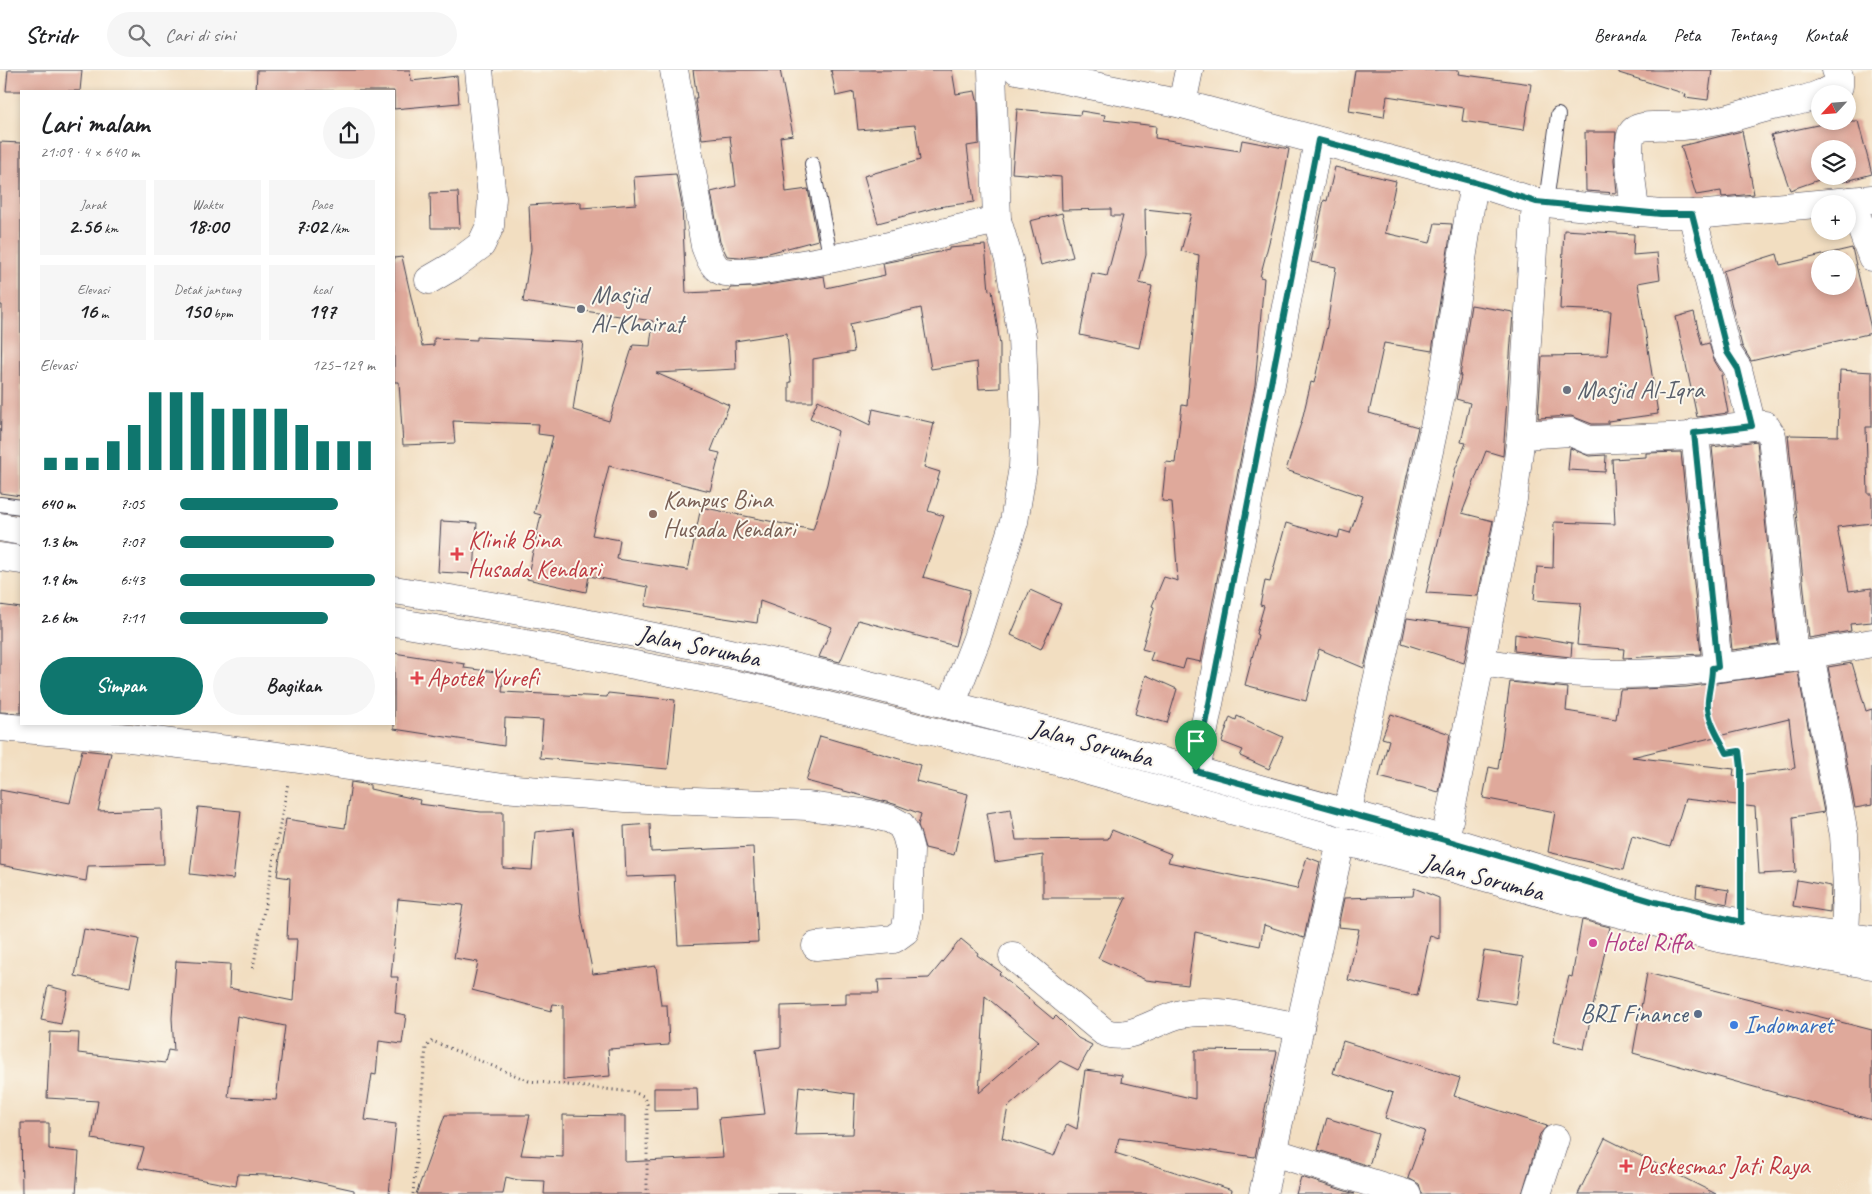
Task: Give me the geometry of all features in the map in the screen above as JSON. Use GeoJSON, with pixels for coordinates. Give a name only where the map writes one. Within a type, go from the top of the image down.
{"type":"FeatureCollection","features":[{"type":"Feature","properties":{"kind":"street"},"geometry":{"type":"LineString","coordinates":[[429,280],[453,266],[481,245],[490,226],[492,198],[479,70]]}},
{"type":"Feature","properties":{"kind":"street"},"geometry":{"type":"LineString","coordinates":[[674,70],[705,246],[713,264],[724,272],[751,271],[831,260],[932,234],[997,220]]}},
{"type":"Feature","properties":{"kind":"street"},"geometry":{"type":"LineString","coordinates":[[952,706],[977,638],[1014,522],[1023,467],[1025,423],[1022,337],[1009,260],[997,220],[992,70]]}},
{"type":"Feature","properties":{"kind":"street"},"geometry":{"type":"LineString","coordinates":[[1017,70],[1182,104],[1474,182],[1541,202],[1636,212],[1692,214],[1862,200],[1872,258]]}},
{"type":"Feature","properties":{"kind":"street"},"geometry":{"type":"LineString","coordinates":[[1182,104],[1189,70]]}},
{"type":"Feature","properties":{"kind":"street"},"geometry":{"type":"LineString","coordinates":[[1836,70],[1839,76],[1839,85]]}},
{"type":"Feature","properties":{"kind":"street"},"geometry":{"type":"LineString","coordinates":[[1636,212],[1630,154],[1632,134],[1636,129],[1643,126],[1684,126],[1725,121],[1811,96]]}},
{"type":"Feature","properties":{"kind":"street"},"geometry":{"type":"LineString","coordinates":[[1196,771],[1318,140]]}},
{"type":"Feature","properties":{"kind":"street"},"geometry":{"type":"LineString","coordinates":[[1347,814],[1441,394],[1474,182]]}},
{"type":"Feature","properties":{"kind":"street"},"geometry":{"type":"LineString","coordinates":[[1445,840],[1513,499],[1521,435],[1541,202]]}},
{"type":"Feature","properties":{"kind":"street"},"geometry":{"type":"LineString","coordinates":[[1692,214],[1727,352],[1738,369],[1752,426]]}},
{"type":"Feature","properties":{"kind":"street"},"geometry":{"type":"LineString","coordinates":[[1715,667],[1694,433],[1765,425],[1772,436],[1802,655],[1844,835],[1847,887],[1844,937]]}},
{"type":"Feature","properties":{"kind":"street"},"geometry":{"type":"LineString","coordinates":[[1521,435],[1571,432],[1589,440],[1695,436]]}},
{"type":"Feature","properties":{"kind":"street"},"geometry":{"type":"LineString","coordinates":[[0,527],[20,530]]}},
{"type":"Feature","properties":{"kind":"street"},"geometry":{"type":"LineString","coordinates":[[0,557],[20,560]]}},
{"type":"Feature","properties":{"kind":"street","name":"Jalan Sorumba"},"geometry":{"type":"LineString","coordinates":[[395,590],[519,609],[739,654],[952,706],[1087,755],[1341,841],[1442,865],[1581,904],[1718,938],[1872,965]]}},
{"type":"Feature","properties":{"kind":"street","name":"Jalan Sorumba"},"geometry":{"type":"LineString","coordinates":[[395,622],[538,646],[1087,755],[1196,771],[1445,840],[1655,902],[1741,922],[1872,940]]}},
{"type":"Feature","properties":{"kind":"street"},"geometry":{"type":"LineString","coordinates":[[1482,662],[1576,673],[1656,673],[1802,655],[1872,643]]}},
{"type":"Feature","properties":{"kind":"street"},"geometry":{"type":"LineString","coordinates":[[0,727],[130,738],[293,758],[503,788],[626,798],[808,806],[870,814],[890,819],[900,825],[910,850],[908,917],[905,931],[894,939],[816,946]]}},
{"type":"Feature","properties":{"kind":"street"},"geometry":{"type":"LineString","coordinates":[[1263,1194],[1341,841]]}},
{"type":"Feature","properties":{"kind":"street"},"geometry":{"type":"LineString","coordinates":[[1012,956],[1104,1032],[1112,1036],[1134,1031],[1182,1014],[1234,1016],[1300,1027]]}},
{"type":"Feature","properties":{"kind":"street"},"geometry":{"type":"LineString","coordinates":[[1537,1194],[1555,1139]]}},
{"type":"Feature","properties":{"kind":"street"},"geometry":{"type":"LineString","coordinates":[[1273,1152],[1407,1194]]}},
{"type":"Feature","properties":{"kind":"lane"},"geometry":{"type":"LineString","coordinates":[[1541,202],[1558,115]]}},
{"type":"Feature","properties":{"kind":"lane"},"geometry":{"type":"LineString","coordinates":[[812,164],[831,260]]}},
{"type":"Feature","properties":{"kind":"lane"},"geometry":{"type":"LineString","coordinates":[[0,504],[20,507]]}},
{"type":"Feature","properties":{"kind":"path"},"geometry":{"type":"LineString","coordinates":[[1715,667],[1708,701],[1710,719],[1727,753],[1739,751],[1741,768],[1741,922]]}},
{"type":"Feature","properties":{"kind":"path"},"geometry":{"type":"LineString","coordinates":[[253,968],[293,758]]}},
{"type":"Feature","properties":{"kind":"path"},"geometry":{"type":"LineString","coordinates":[[413,1194],[426,1047],[432,1041],[529,1081],[633,1092],[642,1096],[647,1104],[647,1194]]}},
{"type":"Feature","properties":{"kind":"building"},"geometry":{"type":"Polygon","coordinates":[[[8,70],[82,70],[80,90],[6,91],[8,70]]]}},
{"type":"Feature","properties":{"kind":"building"},"geometry":{"type":"Polygon","coordinates":[[[257,70],[410,70],[411,81],[457,76],[459,103],[395,109],[395,90],[256,90],[257,70]]]}},
{"type":"Feature","properties":{"kind":"building"},"geometry":{"type":"Polygon","coordinates":[[[693,70],[780,70],[793,135],[780,137],[786,192],[808,189],[818,240],[765,254],[739,257],[727,256],[720,242],[711,192],[736,186],[730,136],[702,139],[695,98],[697,98],[693,70]]]}},
{"type":"Feature","properties":{"kind":"building"},"geometry":{"type":"Polygon","coordinates":[[[831,70],[952,70],[956,94],[975,91],[978,104],[979,144],[967,146],[974,202],[938,207],[878,223],[864,176],[920,160],[915,125],[858,130],[854,92],[836,96],[831,70]]]}},
{"type":"Feature","properties":{"kind":"building"},"geometry":{"type":"Polygon","coordinates":[[[1355,70],[1459,70],[1458,74],[1531,84],[1524,130],[1462,121],[1464,108],[1387,96],[1384,117],[1349,111],[1355,70]]]}},
{"type":"Feature","properties":{"kind":"building"},"geometry":{"type":"Polygon","coordinates":[[[1619,70],[1712,70],[1708,100],[1685,97],[1686,94],[1619,73],[1619,70]]]}},
{"type":"Feature","properties":{"kind":"building"},"geometry":{"type":"Polygon","coordinates":[[[1017,109],[1080,115],[1081,111],[1105,115],[1104,120],[1156,126],[1155,138],[1240,151],[1242,140],[1289,149],[1280,200],[1260,277],[1264,278],[1255,385],[1201,662],[1186,659],[1183,669],[1150,660],[1153,652],[1142,649],[1154,607],[1152,606],[1164,577],[1178,581],[1172,502],[1162,501],[1166,462],[1175,463],[1182,405],[1187,406],[1199,255],[1181,251],[1191,214],[1145,209],[1146,255],[1139,283],[1152,286],[1139,348],[1080,335],[1092,273],[1107,276],[1123,216],[1111,216],[1111,209],[1062,210],[1061,177],[1012,173],[1017,109]]]}},
{"type":"Feature","properties":{"kind":"building"},"geometry":{"type":"Polygon","coordinates":[[[1856,121],[1858,121],[1872,174],[1856,178],[1856,140],[1811,140],[1811,183],[1790,190],[1771,135],[1811,126],[1811,130],[1856,130],[1856,121]]]}},
{"type":"Feature","properties":{"kind":"building"},"geometry":{"type":"Polygon","coordinates":[[[1742,131],[1754,194],[1722,197],[1721,191],[1696,195],[1681,146],[1742,131]]]}},
{"type":"Feature","properties":{"kind":"building"},"geometry":{"type":"Polygon","coordinates":[[[1585,132],[1616,132],[1614,160],[1617,193],[1586,191],[1585,132]]]}},
{"type":"Feature","properties":{"kind":"building"},"geometry":{"type":"Polygon","coordinates":[[[0,142],[20,143],[20,496],[0,493],[2,305],[0,305],[0,142]]]}},
{"type":"Feature","properties":{"kind":"building"},"geometry":{"type":"Polygon","coordinates":[[[1335,167],[1396,181],[1385,233],[1430,243],[1435,223],[1452,224],[1432,351],[1384,343],[1369,413],[1418,427],[1364,668],[1319,649],[1306,701],[1245,685],[1264,606],[1260,605],[1265,581],[1270,582],[1286,523],[1338,538],[1340,530],[1350,533],[1363,496],[1286,470],[1302,420],[1311,382],[1314,383],[1327,326],[1336,267],[1311,262],[1324,200],[1327,201],[1335,167]]]}},
{"type":"Feature","properties":{"kind":"building"},"geometry":{"type":"Polygon","coordinates":[[[676,174],[682,205],[686,293],[730,291],[730,288],[755,287],[824,276],[826,288],[885,275],[883,263],[949,250],[949,248],[985,245],[989,291],[992,290],[1000,345],[1000,388],[979,389],[977,362],[931,369],[921,308],[850,324],[854,352],[813,359],[813,402],[789,402],[789,382],[791,382],[787,333],[735,341],[736,369],[656,373],[729,405],[711,451],[720,453],[710,491],[609,466],[592,535],[620,540],[617,559],[688,570],[701,507],[813,530],[827,484],[838,431],[810,418],[818,400],[870,425],[873,409],[934,423],[924,467],[940,472],[928,511],[944,516],[923,577],[970,590],[955,646],[858,620],[840,662],[819,657],[832,627],[760,601],[757,623],[645,606],[648,587],[589,576],[586,592],[527,579],[541,515],[534,513],[553,436],[538,434],[539,424],[453,421],[455,443],[403,445],[399,382],[395,382],[395,258],[402,257],[422,346],[434,345],[434,338],[477,340],[477,337],[583,342],[573,410],[609,421],[633,345],[650,346],[653,321],[523,302],[531,249],[529,205],[581,202],[581,208],[636,204],[634,177],[676,174]]]}},
{"type":"Feature","properties":{"kind":"building"},"geometry":{"type":"Polygon","coordinates":[[[458,192],[460,228],[431,228],[430,193],[458,192]]]}},
{"type":"Feature","properties":{"kind":"building"},"geometry":{"type":"Polygon","coordinates":[[[1062,213],[1073,257],[1041,265],[1030,221],[1062,213]]]}},
{"type":"Feature","properties":{"kind":"building"},"geometry":{"type":"Polygon","coordinates":[[[1564,230],[1634,234],[1633,255],[1657,253],[1660,279],[1638,283],[1658,414],[1608,421],[1608,424],[1592,424],[1571,416],[1538,418],[1542,356],[1607,355],[1611,311],[1560,309],[1564,230]]]}},
{"type":"Feature","properties":{"kind":"building"},"geometry":{"type":"Polygon","coordinates":[[[1777,254],[1780,265],[1811,258],[1811,295],[1856,295],[1856,265],[1872,333],[1751,361],[1742,346],[1723,271],[1777,254]]]}},
{"type":"Feature","properties":{"kind":"building"},"geometry":{"type":"Polygon","coordinates":[[[1471,305],[1513,312],[1503,456],[1486,451],[1462,513],[1493,521],[1478,596],[1426,593],[1455,470],[1466,443],[1461,442],[1470,403],[1456,399],[1471,305]]]}},
{"type":"Feature","properties":{"kind":"building"},"geometry":{"type":"Polygon","coordinates":[[[1694,312],[1702,345],[1709,343],[1714,360],[1723,375],[1721,375],[1728,413],[1697,417],[1676,317],[1694,312]]]}},
{"type":"Feature","properties":{"kind":"building"},"geometry":{"type":"Polygon","coordinates":[[[1840,370],[1872,372],[1872,427],[1866,427],[1868,494],[1872,494],[1872,523],[1837,527],[1849,591],[1872,588],[1872,622],[1850,624],[1851,631],[1809,638],[1788,435],[1838,436],[1840,370]]]}},
{"type":"Feature","properties":{"kind":"building"},"geometry":{"type":"Polygon","coordinates":[[[1757,441],[1778,644],[1732,650],[1712,447],[1757,441]]]}},
{"type":"Feature","properties":{"kind":"building"},"geometry":{"type":"Polygon","coordinates":[[[1570,448],[1589,456],[1606,455],[1605,472],[1568,470],[1570,448]]]}},
{"type":"Feature","properties":{"kind":"building"},"geometry":{"type":"Polygon","coordinates":[[[1681,452],[1701,654],[1623,658],[1624,649],[1577,645],[1581,603],[1534,600],[1537,567],[1553,568],[1554,522],[1615,524],[1612,459],[1646,457],[1646,453],[1681,452]]]}},
{"type":"Feature","properties":{"kind":"building"},"geometry":{"type":"Polygon","coordinates":[[[441,521],[477,523],[474,574],[438,572],[441,521]]]}},
{"type":"Feature","properties":{"kind":"building"},"geometry":{"type":"Polygon","coordinates":[[[1030,590],[1061,604],[1041,649],[1011,635],[1030,590]]]}},
{"type":"Feature","properties":{"kind":"building"},"geometry":{"type":"Polygon","coordinates":[[[0,605],[20,608],[20,713],[0,712],[0,605]]]}},
{"type":"Feature","properties":{"kind":"building"},"geometry":{"type":"Polygon","coordinates":[[[1407,618],[1471,627],[1464,663],[1402,643],[1407,618]]]}},
{"type":"Feature","properties":{"kind":"building"},"geometry":{"type":"Polygon","coordinates":[[[1515,634],[1572,643],[1571,657],[1514,651],[1515,634]]]}},
{"type":"Feature","properties":{"kind":"building"},"geometry":{"type":"Polygon","coordinates":[[[395,653],[465,664],[464,668],[504,673],[502,692],[607,697],[608,693],[675,700],[668,769],[540,758],[543,720],[505,718],[504,746],[394,729],[395,653]]]}},
{"type":"Feature","properties":{"kind":"building"},"geometry":{"type":"Polygon","coordinates":[[[1852,663],[1866,711],[1872,709],[1872,805],[1855,808],[1828,667],[1852,663]]]}},
{"type":"Feature","properties":{"kind":"building"},"geometry":{"type":"Polygon","coordinates":[[[1798,672],[1824,812],[1793,817],[1796,872],[1759,874],[1755,807],[1685,799],[1670,847],[1632,836],[1623,870],[1548,852],[1555,812],[1483,798],[1489,767],[1498,769],[1510,682],[1568,688],[1566,711],[1616,719],[1620,690],[1686,687],[1798,672]],[[1789,719],[1632,757],[1734,769],[1733,776],[1795,768],[1789,719]]]}},
{"type":"Feature","properties":{"kind":"building"},"geometry":{"type":"Polygon","coordinates":[[[1146,675],[1177,689],[1167,723],[1135,714],[1146,675]]]}},
{"type":"Feature","properties":{"kind":"building"},"geometry":{"type":"Polygon","coordinates":[[[1391,714],[1450,734],[1439,792],[1379,777],[1389,740],[1382,738],[1391,714]]]}},
{"type":"Feature","properties":{"kind":"building"},"geometry":{"type":"Polygon","coordinates":[[[1237,716],[1283,737],[1269,769],[1240,756],[1243,750],[1222,742],[1230,717],[1236,720],[1237,716]]]}},
{"type":"Feature","properties":{"kind":"building"},"geometry":{"type":"Polygon","coordinates":[[[820,736],[920,765],[916,781],[968,794],[954,855],[925,848],[918,825],[921,814],[894,804],[806,781],[820,736]]]}},
{"type":"Feature","properties":{"kind":"building"},"geometry":{"type":"Polygon","coordinates":[[[82,750],[111,753],[98,811],[162,809],[164,864],[88,866],[86,881],[0,865],[0,790],[70,803],[82,750]]]}},
{"type":"Feature","properties":{"kind":"building"},"geometry":{"type":"Polygon","coordinates":[[[351,782],[370,785],[370,789],[420,800],[419,804],[481,812],[503,812],[503,868],[532,870],[535,832],[573,828],[581,915],[593,974],[656,966],[661,1005],[667,1005],[669,1045],[608,1049],[610,1076],[563,1080],[563,1005],[553,1004],[551,1011],[472,990],[478,962],[454,958],[463,905],[398,899],[391,977],[398,977],[395,1013],[406,1015],[402,1044],[379,1041],[376,1075],[372,1074],[365,1120],[396,1124],[389,1194],[354,1194],[354,1190],[290,1176],[238,1174],[236,1186],[138,1168],[144,1148],[92,1139],[98,1101],[47,1098],[50,1032],[79,1033],[78,1053],[165,1063],[168,1050],[174,1051],[172,1018],[176,961],[230,964],[229,988],[293,1001],[297,939],[287,939],[290,878],[277,876],[286,819],[345,828],[351,782]],[[237,1016],[228,1097],[276,1100],[285,1026],[237,1016]]]}},
{"type":"Feature","properties":{"kind":"building"},"geometry":{"type":"Polygon","coordinates":[[[198,807],[241,811],[233,879],[190,874],[198,807]]]}},
{"type":"Feature","properties":{"kind":"building"},"geometry":{"type":"Polygon","coordinates":[[[1011,809],[1016,840],[1108,839],[1112,830],[1171,854],[1168,862],[1297,889],[1307,857],[1320,862],[1304,938],[1264,925],[1260,946],[1195,932],[1188,985],[1146,980],[1098,958],[1126,898],[1043,898],[1043,855],[995,862],[987,813],[1011,809]]]}},
{"type":"Feature","properties":{"kind":"building"},"geometry":{"type":"Polygon","coordinates":[[[650,824],[651,852],[753,847],[758,942],[678,945],[674,875],[626,877],[624,826],[650,824]]]}},
{"type":"Feature","properties":{"kind":"building"},"geometry":{"type":"Polygon","coordinates":[[[1797,880],[1831,886],[1830,912],[1793,906],[1797,880]]]}},
{"type":"Feature","properties":{"kind":"building"},"geometry":{"type":"Polygon","coordinates":[[[1697,885],[1729,890],[1727,904],[1696,897],[1697,885]]]}},
{"type":"Feature","properties":{"kind":"building"},"geometry":{"type":"Polygon","coordinates":[[[1414,888],[1439,898],[1439,938],[1430,935],[1417,996],[1348,980],[1359,929],[1338,927],[1344,898],[1413,896],[1414,888]]]}},
{"type":"Feature","properties":{"kind":"building"},"geometry":{"type":"Polygon","coordinates":[[[1582,920],[1610,927],[1584,1049],[1553,1042],[1569,976],[1572,977],[1582,920]]]}},
{"type":"Feature","properties":{"kind":"building"},"geometry":{"type":"Polygon","coordinates":[[[84,929],[139,939],[130,987],[75,976],[84,929]]]}},
{"type":"Feature","properties":{"kind":"building"},"geometry":{"type":"Polygon","coordinates":[[[961,939],[978,953],[977,955],[1001,972],[999,974],[1053,1019],[1056,1016],[1078,1038],[1092,1045],[1078,1070],[1060,1061],[1008,1107],[1002,1138],[1054,1156],[1067,1124],[1077,1129],[1085,1070],[1122,1075],[1121,1082],[1195,1099],[1195,1050],[1277,1051],[1255,1157],[1119,1138],[1115,1153],[1232,1190],[1231,1194],[544,1194],[545,1181],[518,1180],[506,1177],[503,1194],[416,1194],[445,1115],[530,1115],[521,1155],[563,1157],[563,1115],[625,1116],[625,1162],[723,1157],[719,1118],[765,1114],[756,1050],[781,1047],[781,1006],[846,1004],[846,993],[879,993],[878,980],[929,978],[961,939]],[[985,996],[979,1093],[1039,1041],[985,996]],[[799,1086],[795,1135],[853,1134],[855,1094],[799,1086]]]}},
{"type":"Feature","properties":{"kind":"building"},"geometry":{"type":"Polygon","coordinates":[[[1484,951],[1523,957],[1516,1004],[1476,998],[1484,951]]]}},
{"type":"Feature","properties":{"kind":"building"},"geometry":{"type":"Polygon","coordinates":[[[1647,973],[1872,1030],[1872,1120],[1633,1053],[1647,973]]]}},
{"type":"Feature","properties":{"kind":"building"},"geometry":{"type":"Polygon","coordinates":[[[48,986],[68,991],[61,1024],[41,1020],[48,986]]]}},
{"type":"Feature","properties":{"kind":"building"},"geometry":{"type":"Polygon","coordinates":[[[1343,1041],[1460,1078],[1454,1096],[1547,1126],[1540,1134],[1522,1194],[1422,1194],[1419,1184],[1408,1178],[1425,1131],[1385,1118],[1393,1093],[1333,1073],[1343,1041]]]}},
{"type":"Feature","properties":{"kind":"building"},"geometry":{"type":"Polygon","coordinates":[[[654,1088],[697,1088],[698,1110],[654,1111],[654,1088]]]}},
{"type":"Feature","properties":{"kind":"building"},"geometry":{"type":"Polygon","coordinates":[[[1327,1118],[1378,1134],[1369,1166],[1318,1150],[1327,1118]]]}},
{"type":"Feature","properties":{"kind":"building"},"geometry":{"type":"Polygon","coordinates":[[[21,1123],[49,1123],[49,1149],[79,1152],[76,1194],[22,1194],[21,1123]]]}},
{"type":"Feature","properties":{"kind":"building","name":"Puskesmas Jati Raya"},"geometry":{"type":"Polygon","coordinates":[[[1605,1138],[1716,1194],[1578,1194],[1605,1138]]]}},
{"type":"Feature","properties":{"kind":"building"},"geometry":{"type":"Polygon","coordinates":[[[1301,1177],[1355,1194],[1296,1194],[1301,1177]]]}},
{"type":"Feature","properties":{"kind":"place","name":"Masjid Al-Khairat"},"geometry":{"type":"Point","coordinates":[581,309]}},
{"type":"Feature","properties":{"kind":"place","name":"Masjid Al-Iqra"},"geometry":{"type":"Point","coordinates":[1567,390]}},
{"type":"Feature","properties":{"kind":"place","name":"Kampus Bina Husada Kendari"},"geometry":{"type":"Point","coordinates":[653,514]}},
{"type":"Feature","properties":{"kind":"place","name":"Klinik Bina Husada Kendari"},"geometry":{"type":"Point","coordinates":[457,554]}},
{"type":"Feature","properties":{"kind":"place","name":"Apotek Yurefi"},"geometry":{"type":"Point","coordinates":[417,678]}},
{"type":"Feature","properties":{"kind":"place","name":"Hotel Riffa"},"geometry":{"type":"Point","coordinates":[1593,943]}},
{"type":"Feature","properties":{"kind":"place","name":"BRI Finance"},"geometry":{"type":"Point","coordinates":[1698,1014]}},
{"type":"Feature","properties":{"kind":"place","name":"Indomaret"},"geometry":{"type":"Point","coordinates":[1734,1025]}},
{"type":"Feature","properties":{"kind":"place","name":"Puskesmas Jati Raya"},"geometry":{"type":"Point","coordinates":[1626,1166]}},
{"type":"Feature","properties":{"kind":"route"},"geometry":{"type":"LineString","coordinates":[[1318,140],[1474,182],[1536,202],[1607,210],[1692,214],[1727,352],[1738,369],[1752,426],[1694,433],[1718,667],[1712,668],[1712,682],[1708,701],[1710,719],[1727,753],[1739,751],[1741,768],[1743,892],[1741,922],[1655,902],[1445,840],[1196,771],[1272,386],[1318,140]]}}]}
